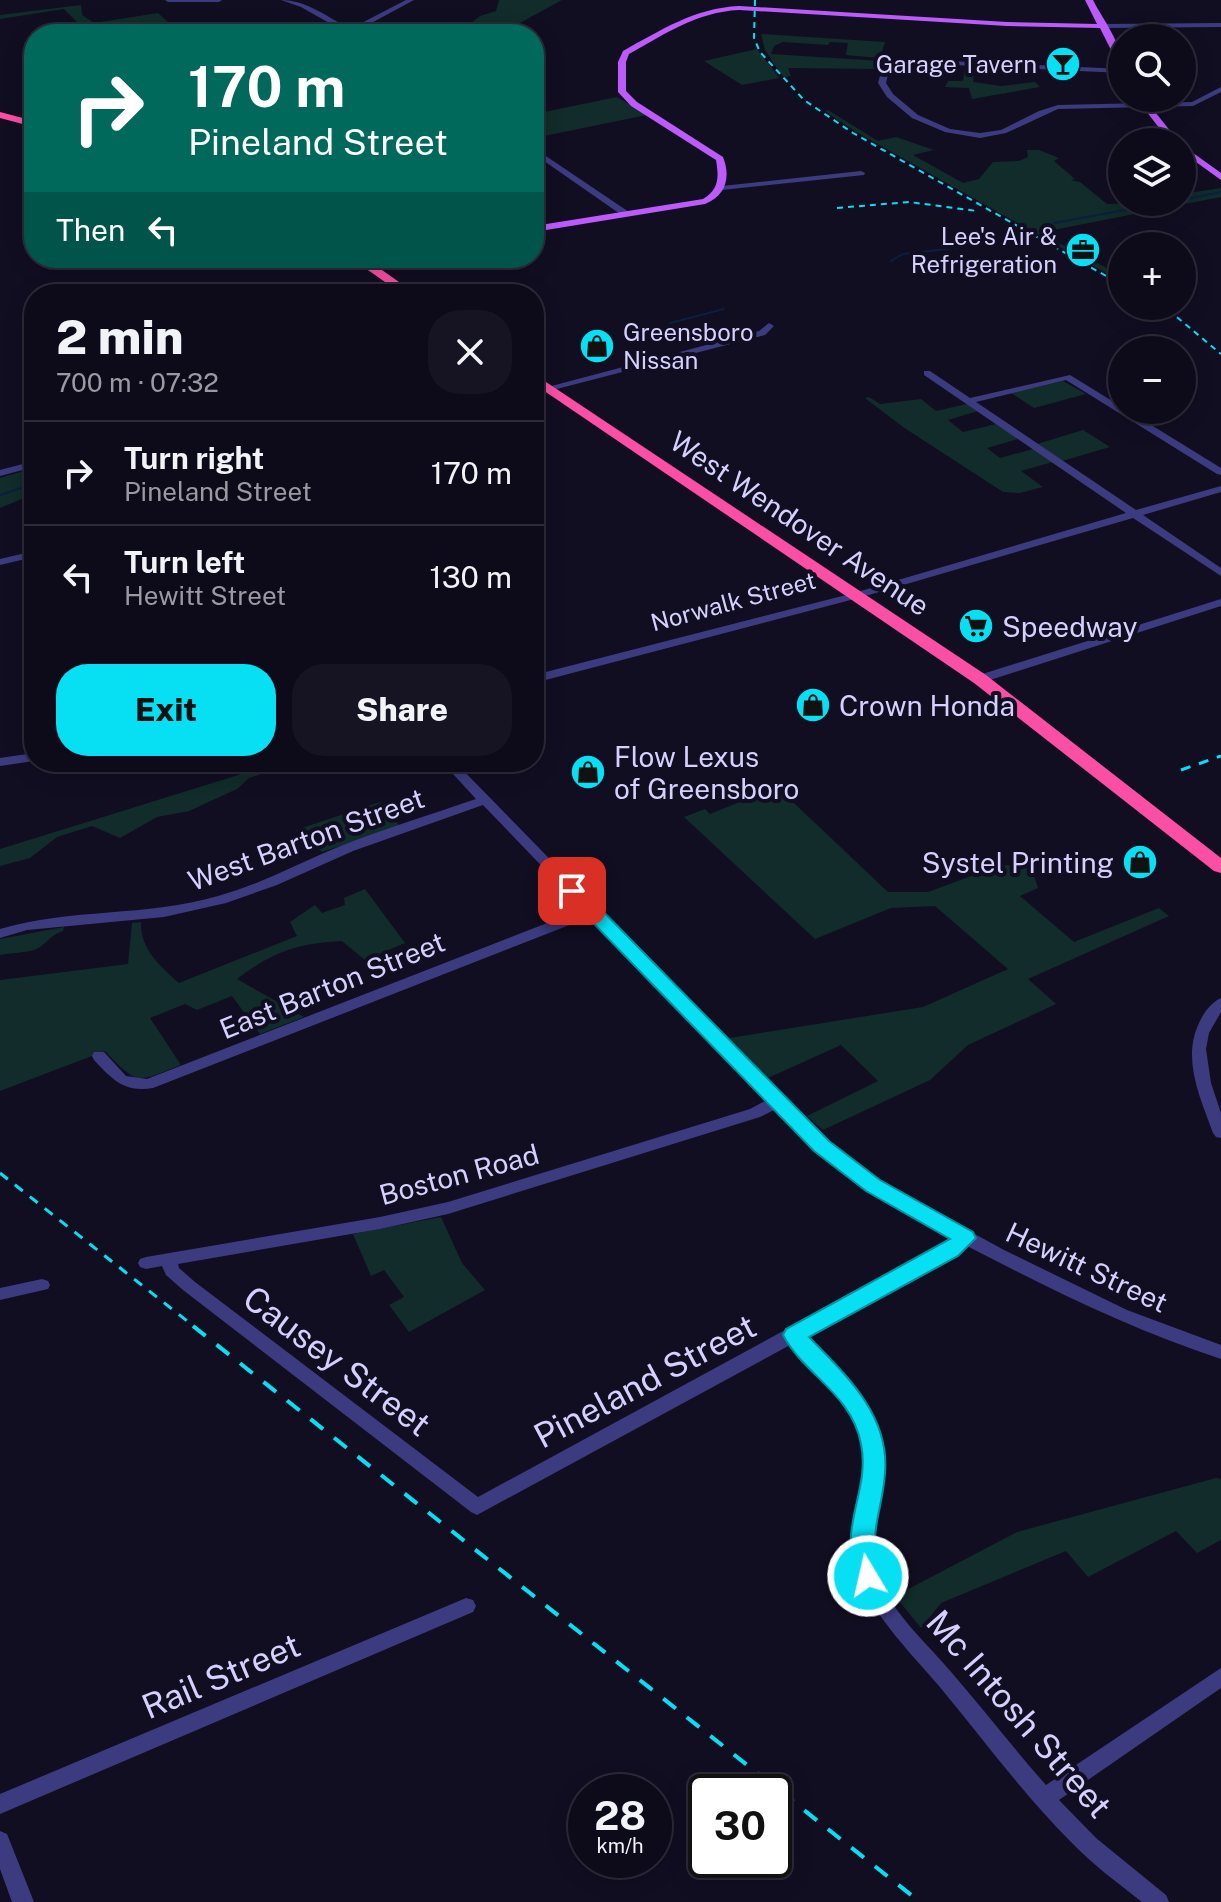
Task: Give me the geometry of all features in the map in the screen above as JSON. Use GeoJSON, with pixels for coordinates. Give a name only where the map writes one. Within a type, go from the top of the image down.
{"type":"FeatureCollection","features":[{"type":"Feature","properties":{"kind":"highway"},"geometry":{"type":"LineString","coordinates":[[0,109],[24,115]]}},
{"type":"Feature","properties":{"kind":"highway"},"geometry":{"type":"LineString","coordinates":[[0,115],[24,121]]}},
{"type":"Feature","properties":{"kind":"highway"},"geometry":{"type":"LineString","coordinates":[[372,268],[396,284]]}},
{"type":"Feature","properties":{"kind":"highway","name":"West Wendover Avenue"},"geometry":{"type":"LineString","coordinates":[[544,385],[980,679],[1221,867]]}},
{"type":"Feature","properties":{"kind":"main road"},"geometry":{"type":"LineString","coordinates":[[1089,0],[1108,34]]}},
{"type":"Feature","properties":{"kind":"main road"},"geometry":{"type":"LineString","coordinates":[[544,226],[705,201],[713,198],[722,188],[722,165],[713,152],[634,104],[622,92],[622,62],[626,53],[695,15],[733,8],[1007,24],[1104,26]]}},
{"type":"Feature","properties":{"kind":"main road"},"geometry":{"type":"LineString","coordinates":[[1151,112],[1164,128]]}},
{"type":"Feature","properties":{"kind":"main road"},"geometry":{"type":"LineString","coordinates":[[1196,158],[1221,177]]}},
{"type":"Feature","properties":{"kind":"street"},"geometry":{"type":"LineString","coordinates":[[168,0],[219,0]]}},
{"type":"Feature","properties":{"kind":"street"},"geometry":{"type":"LineString","coordinates":[[284,0],[303,6],[333,24]]}},
{"type":"Feature","properties":{"kind":"street"},"geometry":{"type":"LineString","coordinates":[[398,0],[409,1]]}},
{"type":"Feature","properties":{"kind":"street"},"geometry":{"type":"LineString","coordinates":[[365,24],[409,1]]}},
{"type":"Feature","properties":{"kind":"street"},"geometry":{"type":"LineString","coordinates":[[1104,26],[1221,25]]}},
{"type":"Feature","properties":{"kind":"street"},"geometry":{"type":"LineString","coordinates":[[1108,70],[888,60],[882,83],[893,100],[942,129],[960,134],[997,133],[1040,112],[1063,106],[1108,103]]}},
{"type":"Feature","properties":{"kind":"street"},"geometry":{"type":"LineString","coordinates":[[1196,102],[1221,89]]}},
{"type":"Feature","properties":{"kind":"street"},"geometry":{"type":"LineString","coordinates":[[544,157],[626,214]]}},
{"type":"Feature","properties":{"kind":"street"},"geometry":{"type":"LineString","coordinates":[[722,188],[861,173]]}},
{"type":"Feature","properties":{"kind":"street"},"geometry":{"type":"LineString","coordinates":[[549,388],[762,333],[769,326]]}},
{"type":"Feature","properties":{"kind":"street"},"geometry":{"type":"LineString","coordinates":[[927,373],[1221,573]]}},
{"type":"Feature","properties":{"kind":"street"},"geometry":{"type":"LineString","coordinates":[[968,401],[1067,377],[1221,472]]}},
{"type":"Feature","properties":{"kind":"street"},"geometry":{"type":"LineString","coordinates":[[0,473],[24,467]]}},
{"type":"Feature","properties":{"kind":"street","name":"Norwalk Street"},"geometry":{"type":"LineString","coordinates":[[544,676],[858,595],[1221,489]]}},
{"type":"Feature","properties":{"kind":"street"},"geometry":{"type":"LineString","coordinates":[[0,562],[24,556]]}},
{"type":"Feature","properties":{"kind":"street"},"geometry":{"type":"LineString","coordinates":[[980,679],[1221,602]]}},
{"type":"Feature","properties":{"kind":"street"},"geometry":{"type":"LineString","coordinates":[[0,762],[24,758]]}},
{"type":"Feature","properties":{"kind":"street","name":"Hewitt Street"},"geometry":{"type":"LineString","coordinates":[[458,772],[776,1102],[821,1146],[873,1186],[966,1238],[1148,1327],[1221,1352]]}},
{"type":"Feature","properties":{"kind":"street","name":"West Barton Street"},"geometry":{"type":"LineString","coordinates":[[0,934],[26,926],[164,913],[221,900],[272,882],[334,853],[485,800]]}},
{"type":"Feature","properties":{"kind":"street","name":"East Barton Street"},"geometry":{"type":"LineString","coordinates":[[99,1056],[121,1080],[148,1084],[592,911]]}},
{"type":"Feature","properties":{"kind":"street"},"geometry":{"type":"LineString","coordinates":[[1221,1003],[1206,1020],[1197,1048],[1199,1069],[1221,1133]]}},
{"type":"Feature","properties":{"kind":"street","name":"Boston Road"},"geometry":{"type":"LineString","coordinates":[[146,1263],[448,1208],[755,1113],[776,1102]]}},
{"type":"Feature","properties":{"kind":"street","name":"Pineland Street"},"geometry":{"type":"LineString","coordinates":[[477,1507],[950,1250],[966,1238]]}},
{"type":"Feature","properties":{"kind":"street","name":"Causey Street"},"geometry":{"type":"LineString","coordinates":[[168,1259],[172,1271],[189,1286],[477,1507]]}},
{"type":"Feature","properties":{"kind":"street"},"geometry":{"type":"LineString","coordinates":[[0,1294],[42,1285]]}},
{"type":"Feature","properties":{"kind":"street","name":"Mc Intosh Street"},"geometry":{"type":"LineString","coordinates":[[794,1335],[839,1381],[861,1411],[873,1445],[873,1474],[862,1528],[863,1558],[877,1593],[918,1647],[1081,1838],[1158,1902]]}},
{"type":"Feature","properties":{"kind":"street","name":"Rail Street"},"geometry":{"type":"LineString","coordinates":[[0,1804],[466,1606]]}},
{"type":"Feature","properties":{"kind":"street"},"geometry":{"type":"LineString","coordinates":[[1045,1798],[1221,1677]]}},
{"type":"Feature","properties":{"kind":"street"},"geometry":{"type":"LineString","coordinates":[[0,1841],[23,1902]]}},
{"type":"Feature","properties":{"kind":"green space"},"geometry":{"type":"Polygon","coordinates":[[[499,0],[562,0],[518,24],[470,24],[480,16],[496,11],[499,0]]]}},
{"type":"Feature","properties":{"kind":"green space"},"geometry":{"type":"Polygon","coordinates":[[[81,5],[82,15],[94,23],[158,13],[170,24],[79,24],[64,9],[0,19],[0,15],[81,5]]]}},
{"type":"Feature","properties":{"kind":"green space"},"geometry":{"type":"Polygon","coordinates":[[[761,34],[885,42],[880,58],[846,55],[848,43],[783,42],[774,46],[771,54],[881,61],[879,69],[788,68],[791,76],[783,77],[765,50],[761,34]]]}},
{"type":"Feature","properties":{"kind":"green space"},"geometry":{"type":"Polygon","coordinates":[[[757,49],[779,78],[742,85],[704,61],[757,49]]]}},
{"type":"Feature","properties":{"kind":"green space"},"geometry":{"type":"Polygon","coordinates":[[[965,67],[975,67],[973,82],[1001,86],[1035,82],[1040,87],[972,99],[969,88],[945,87],[948,81],[963,81],[965,67]]]}},
{"type":"Feature","properties":{"kind":"green space"},"geometry":{"type":"Polygon","coordinates":[[[617,97],[647,115],[544,136],[544,112],[617,97]]]}},
{"type":"Feature","properties":{"kind":"green space"},"geometry":{"type":"Polygon","coordinates":[[[825,111],[878,141],[896,137],[934,150],[913,155],[963,183],[979,179],[993,162],[1019,161],[1028,157],[1027,150],[1039,150],[1059,158],[1054,161],[1075,179],[1071,180],[1080,182],[1108,204],[1108,216],[1124,216],[1053,230],[1051,239],[1108,269],[1108,274],[853,130],[825,111]]]}},
{"type":"Feature","properties":{"kind":"green space"},"geometry":{"type":"Polygon","coordinates":[[[1221,188],[1221,197],[1196,202],[1196,192],[1221,188]]]}},
{"type":"Feature","properties":{"kind":"green space"},"geometry":{"type":"Polygon","coordinates":[[[1063,381],[1086,394],[1034,408],[1011,393],[1063,381]]]}},
{"type":"Feature","properties":{"kind":"green space"},"geometry":{"type":"Polygon","coordinates":[[[869,397],[880,404],[921,399],[936,411],[967,404],[978,411],[948,420],[963,432],[996,424],[1018,439],[987,448],[1000,458],[1033,449],[1053,462],[1021,471],[1043,487],[1020,493],[1003,492],[903,427],[865,398],[869,397]]]}},
{"type":"Feature","properties":{"kind":"green space"},"geometry":{"type":"Polygon","coordinates":[[[1083,430],[1110,447],[1062,461],[1037,444],[1083,430]]]}},
{"type":"Feature","properties":{"kind":"green space"},"geometry":{"type":"Polygon","coordinates":[[[24,471],[24,498],[0,508],[0,478],[24,471]]]}},
{"type":"Feature","properties":{"kind":"green space"},"geometry":{"type":"Polygon","coordinates":[[[248,772],[268,772],[249,778],[237,789],[189,811],[157,817],[120,838],[92,826],[57,837],[30,858],[0,866],[0,849],[248,772]]]}},
{"type":"Feature","properties":{"kind":"green space"},"geometry":{"type":"Polygon","coordinates":[[[777,787],[888,892],[928,892],[998,866],[1030,863],[1038,888],[1020,896],[1074,942],[1159,908],[1169,916],[1028,979],[1056,1004],[968,1045],[930,1080],[823,1130],[807,1116],[878,1081],[841,1045],[768,1078],[729,1038],[923,1007],[1008,969],[935,906],[891,908],[815,939],[684,817],[705,809],[710,814],[777,787]]]}},
{"type":"Feature","properties":{"kind":"green space"},"geometry":{"type":"Polygon","coordinates":[[[380,802],[400,826],[322,852],[296,830],[380,802]]]}},
{"type":"Feature","properties":{"kind":"green space"},"geometry":{"type":"Polygon","coordinates":[[[365,889],[405,943],[365,960],[342,941],[311,944],[275,955],[237,979],[304,1017],[260,1034],[232,996],[197,1010],[185,1004],[150,1018],[181,1065],[139,1078],[125,1071],[105,1051],[0,1091],[0,980],[128,964],[132,923],[141,922],[148,949],[179,983],[297,936],[290,922],[315,905],[322,913],[345,905],[344,898],[365,889]]]}},
{"type":"Feature","properties":{"kind":"green space"},"geometry":{"type":"Polygon","coordinates":[[[64,927],[63,931],[38,948],[0,955],[0,939],[64,927]]]}},
{"type":"Feature","properties":{"kind":"green space"},"geometry":{"type":"Polygon","coordinates":[[[441,1217],[462,1263],[485,1290],[409,1332],[389,1305],[404,1297],[384,1270],[371,1276],[353,1234],[441,1217]]]}},
{"type":"Feature","properties":{"kind":"green space"},"geometry":{"type":"Polygon","coordinates":[[[1221,1479],[1221,1540],[1197,1553],[1176,1531],[1088,1577],[1066,1551],[941,1603],[921,1628],[895,1596],[1017,1532],[1221,1479]]]}},
{"type":"Feature","properties":{"kind":"waterway"},"geometry":{"type":"LineString","coordinates":[[1196,197],[1221,192]]}},
{"type":"Feature","properties":{"kind":"waterway"},"geometry":{"type":"LineString","coordinates":[[1054,223],[1108,213]]}},
{"type":"Feature","properties":{"kind":"waterway"},"geometry":{"type":"LineString","coordinates":[[891,261],[903,254],[964,247],[998,236]]}},
{"type":"Feature","properties":{"kind":"waterway"},"geometry":{"type":"LineString","coordinates":[[670,323],[724,309]]}},
{"type":"Feature","properties":{"kind":"waterway"},"geometry":{"type":"LineString","coordinates":[[0,495],[24,487]]}},
{"type":"Feature","properties":{"kind":"railway"},"geometry":{"type":"LineString","coordinates":[[755,0],[754,38],[760,52],[804,100],[853,133],[1108,277]]}},
{"type":"Feature","properties":{"kind":"railway"},"geometry":{"type":"LineString","coordinates":[[837,208],[909,202],[977,211]]}},
{"type":"Feature","properties":{"kind":"railway"},"geometry":{"type":"LineString","coordinates":[[1180,320],[1221,354]]}},
{"type":"Feature","properties":{"kind":"railway"},"geometry":{"type":"LineString","coordinates":[[1181,770],[1221,756]]}},
{"type":"Feature","properties":{"kind":"railway"},"geometry":{"type":"LineString","coordinates":[[0,1173],[196,1328]]}},
{"type":"Feature","properties":{"kind":"railway"},"geometry":{"type":"LineString","coordinates":[[193,1326],[920,1902]]}},
{"type":"Feature","properties":{"kind":"place","name":"Garage Tavern"},"geometry":{"type":"Point","coordinates":[1063,64]}},
{"type":"Feature","properties":{"kind":"place","name":"Lee's Air & Refrigeration"},"geometry":{"type":"Point","coordinates":[1083,250]}},
{"type":"Feature","properties":{"kind":"place","name":"Greensboro Nissan"},"geometry":{"type":"Point","coordinates":[597,346]}},
{"type":"Feature","properties":{"kind":"place","name":"Speedway"},"geometry":{"type":"Point","coordinates":[976,626]}},
{"type":"Feature","properties":{"kind":"place","name":"Crown Honda"},"geometry":{"type":"Point","coordinates":[813,705]}},
{"type":"Feature","properties":{"kind":"place","name":"Flow Lexus of Greensboro"},"geometry":{"type":"Point","coordinates":[588,772]}},
{"type":"Feature","properties":{"kind":"place","name":"Systel Printing"},"geometry":{"type":"Point","coordinates":[1140,862]}},
{"type":"Feature","properties":{"kind":"route"},"geometry":{"type":"LineString","coordinates":[[572,891],[821,1146],[873,1186],[966,1238],[950,1250],[794,1335],[839,1381],[861,1411],[873,1445],[873,1474],[862,1528],[863,1558],[868,1576]]}}]}
